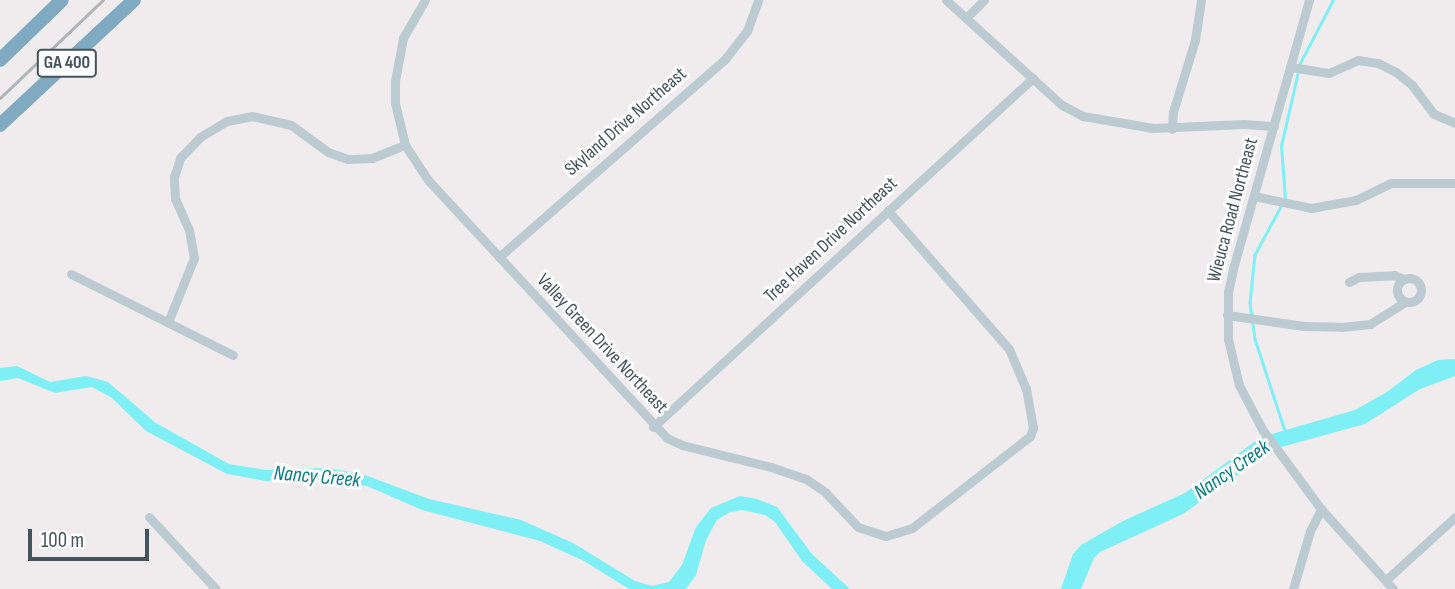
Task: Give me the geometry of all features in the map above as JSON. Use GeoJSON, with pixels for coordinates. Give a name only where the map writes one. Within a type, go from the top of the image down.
{"type":"FeatureCollection","features":[{"type":"Feature","properties":{"kind":"highway","name":"GA 400"},"geometry":{"type":"LineString","coordinates":[[0,60],[62,0]]}},
{"type":"Feature","properties":{"kind":"highway","name":"GA 400"},"geometry":{"type":"LineString","coordinates":[[0,125],[134,0]]}},
{"type":"Feature","properties":{"kind":"street","name":"Valley Green Drive Northeast"},"geometry":{"type":"LineString","coordinates":[[425,0],[411,21],[398,56],[396,103],[405,145],[428,180],[653,427],[682,445],[771,467],[806,479],[825,492],[859,527],[886,536],[912,528],[1030,436],[1033,428],[1026,389],[1009,349],[888,211]]}},
{"type":"Feature","properties":{"kind":"street","name":"Skyland Drive Northeast"},"geometry":{"type":"LineString","coordinates":[[499,257],[725,59],[747,31],[758,0]]}},
{"type":"Feature","properties":{"kind":"street"},"geometry":{"type":"LineString","coordinates":[[946,0],[1062,105],[1083,117],[1133,126],[1171,129],[1244,124],[1274,126]]}},
{"type":"Feature","properties":{"kind":"street"},"geometry":{"type":"LineString","coordinates":[[967,17],[984,0]]}},
{"type":"Feature","properties":{"kind":"street"},"geometry":{"type":"LineString","coordinates":[[1171,129],[1173,112],[1195,40],[1201,0]]}},
{"type":"Feature","properties":{"kind":"street","name":"Wieuca Road Northeast"},"geometry":{"type":"LineString","coordinates":[[1309,0],[1233,269],[1227,316],[1232,362],[1251,410],[1301,483],[1321,509],[1394,589]]}},
{"type":"Feature","properties":{"kind":"street"},"geometry":{"type":"LineString","coordinates":[[1292,67],[1329,73],[1357,61],[1378,62],[1412,85],[1434,114],[1455,123]]}},
{"type":"Feature","properties":{"kind":"street","name":"Tree Haven Drive Northeast"},"geometry":{"type":"LineString","coordinates":[[653,427],[1032,78]]}},
{"type":"Feature","properties":{"kind":"street"},"geometry":{"type":"LineString","coordinates":[[168,322],[194,258],[192,239],[175,199],[174,177],[180,158],[200,137],[227,121],[264,117],[291,125],[328,152],[347,159],[372,158],[405,145]]}},
{"type":"Feature","properties":{"kind":"street"},"geometry":{"type":"LineString","coordinates":[[1254,196],[1311,208],[1356,200],[1391,183],[1455,183]]}},
{"type":"Feature","properties":{"kind":"street"},"geometry":{"type":"LineString","coordinates":[[72,274],[233,355]]}},
{"type":"Feature","properties":{"kind":"street"},"geometry":{"type":"LineString","coordinates":[[1227,316],[1303,326],[1342,327],[1370,324],[1405,302],[1417,300],[1422,290],[1416,280],[1394,275],[1359,277],[1349,282]]}},
{"type":"Feature","properties":{"kind":"street"},"geometry":{"type":"LineString","coordinates":[[1404,279],[1398,285],[1397,293],[1405,302]]}},
{"type":"Feature","properties":{"kind":"street"},"geometry":{"type":"LineString","coordinates":[[1293,589],[1310,531],[1321,509]]}},
{"type":"Feature","properties":{"kind":"street"},"geometry":{"type":"LineString","coordinates":[[149,517],[216,589]]}},
{"type":"Feature","properties":{"kind":"street"},"geometry":{"type":"LineString","coordinates":[[1385,580],[1455,517]]}},
{"type":"Feature","properties":{"kind":"water","name":"Nancy Creek"},"geometry":{"type":"Polygon","coordinates":[[[1455,359],[1455,376],[1420,389],[1365,424],[1274,449],[1183,514],[1100,552],[1094,558],[1081,589],[1061,589],[1073,554],[1081,545],[1123,521],[1185,493],[1261,437],[1355,410],[1387,392],[1416,370],[1438,360],[1455,359]]]}},
{"type":"Feature","properties":{"kind":"water","name":"Nancy Creek"},"geometry":{"type":"Polygon","coordinates":[[[17,366],[50,382],[86,376],[108,382],[156,423],[229,464],[266,470],[326,468],[362,474],[429,499],[521,520],[573,543],[635,581],[652,586],[669,582],[682,565],[696,527],[711,508],[740,496],[757,499],[777,507],[812,554],[850,589],[832,589],[802,561],[775,522],[765,515],[742,510],[730,512],[717,520],[706,540],[696,575],[686,589],[629,589],[584,561],[540,541],[422,510],[367,486],[320,480],[265,481],[227,474],[146,431],[112,398],[92,387],[55,393],[18,378],[0,381],[0,368],[17,366]]]}},
{"type":"Feature","properties":{"kind":"waterway"},"geometry":{"type":"LineString","coordinates":[[1299,65],[1333,0]]}},
{"type":"Feature","properties":{"kind":"waterway"},"geometry":{"type":"LineString","coordinates":[[1285,199],[1281,146],[1298,72]]}},
{"type":"Feature","properties":{"kind":"waterway"},"geometry":{"type":"LineString","coordinates":[[1282,205],[1255,255],[1250,303],[1255,339],[1285,431]]}},
{"type":"Feature","properties":{"kind":"railway"},"geometry":{"type":"LineString","coordinates":[[0,98],[103,0]]}}]}
